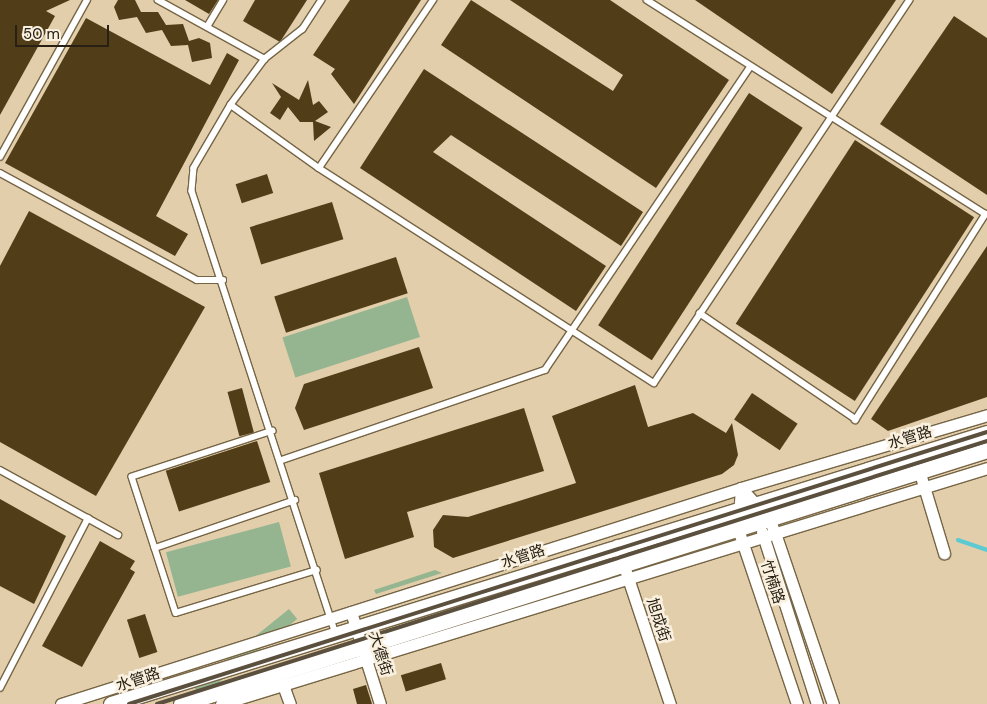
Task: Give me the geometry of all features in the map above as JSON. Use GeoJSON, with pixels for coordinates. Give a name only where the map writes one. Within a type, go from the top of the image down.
{"type":"FeatureCollection","features":[{"type":"Feature","properties":{"kind":"street","name":"水管路"},"geometry":{"type":"LineString","coordinates":[[61,704],[741,488],[987,415]]}},
{"type":"Feature","properties":{"kind":"street","name":"水管路"},"geometry":{"type":"LineString","coordinates":[[111,704],[617,545],[987,433]]}},
{"type":"Feature","properties":{"kind":"street"},"geometry":{"type":"LineString","coordinates":[[221,704],[283,684],[363,652],[624,562],[738,529],[919,470],[987,450]]}},
{"type":"Feature","properties":{"kind":"street"},"geometry":{"type":"LineString","coordinates":[[181,704],[629,579],[987,468]]}},
{"type":"Feature","properties":{"kind":"street"},"geometry":{"type":"LineString","coordinates":[[919,470],[944,552]]}},
{"type":"Feature","properties":{"kind":"street","name":"竹楠路"},"geometry":{"type":"LineString","coordinates":[[741,488],[747,506],[775,533],[833,704]]}},
{"type":"Feature","properties":{"kind":"street","name":"竹楠路"},"geometry":{"type":"LineString","coordinates":[[747,506],[738,529],[796,704]]}},
{"type":"Feature","properties":{"kind":"street","name":"竹楠路"},"geometry":{"type":"LineString","coordinates":[[763,520],[764,537],[817,704]]}},
{"type":"Feature","properties":{"kind":"street","name":"旭成街"},"geometry":{"type":"LineString","coordinates":[[617,545],[670,704]]}},
{"type":"Feature","properties":{"kind":"street","name":"大德街"},"geometry":{"type":"LineString","coordinates":[[351,612],[380,704]]}},
{"type":"Feature","properties":{"kind":"street"},"geometry":{"type":"LineString","coordinates":[[283,684],[290,704]]}},
{"type":"Feature","properties":{"kind":"lane"},"geometry":{"type":"LineString","coordinates":[[0,157],[87,0]]}},
{"type":"Feature","properties":{"kind":"lane"},"geometry":{"type":"LineString","coordinates":[[158,0],[265,59]]}},
{"type":"Feature","properties":{"kind":"lane"},"geometry":{"type":"LineString","coordinates":[[207,27],[223,0]]}},
{"type":"Feature","properties":{"kind":"lane"},"geometry":{"type":"LineString","coordinates":[[322,0],[303,29],[265,59],[231,105],[194,168],[192,192],[273,431],[336,634]]}},
{"type":"Feature","properties":{"kind":"lane"},"geometry":{"type":"LineString","coordinates":[[319,168],[433,0]]}},
{"type":"Feature","properties":{"kind":"lane"},"geometry":{"type":"LineString","coordinates":[[648,0],[830,118],[986,214],[856,420],[700,314]]}},
{"type":"Feature","properties":{"kind":"lane"},"geometry":{"type":"LineString","coordinates":[[231,105],[319,168],[654,383],[909,0]]}},
{"type":"Feature","properties":{"kind":"lane"},"geometry":{"type":"LineString","coordinates":[[282,460],[525,380],[545,370],[574,332],[750,67]]}},
{"type":"Feature","properties":{"kind":"lane"},"geometry":{"type":"LineString","coordinates":[[0,173],[197,280],[223,280]]}},
{"type":"Feature","properties":{"kind":"lane"},"geometry":{"type":"LineString","coordinates":[[273,431],[132,477],[176,613],[317,570]]}},
{"type":"Feature","properties":{"kind":"lane"},"geometry":{"type":"LineString","coordinates":[[0,470],[118,535]]}},
{"type":"Feature","properties":{"kind":"lane"},"geometry":{"type":"LineString","coordinates":[[155,548],[295,500]]}},
{"type":"Feature","properties":{"kind":"lane"},"geometry":{"type":"LineString","coordinates":[[0,688],[88,518]]}},
{"type":"Feature","properties":{"kind":"green space"},"geometry":{"type":"Polygon","coordinates":[[[407,297],[420,337],[295,377],[282,337],[407,297]]]}},
{"type":"Feature","properties":{"kind":"green space"},"geometry":{"type":"Polygon","coordinates":[[[279,522],[291,566],[178,597],[166,552],[279,522]]]}},
{"type":"Feature","properties":{"kind":"green space"},"geometry":{"type":"Polygon","coordinates":[[[435,570],[442,573],[376,594],[374,590],[435,570]]]}},
{"type":"Feature","properties":{"kind":"green space"},"geometry":{"type":"Polygon","coordinates":[[[289,609],[297,619],[202,697],[193,686],[289,609]]]}},
{"type":"Feature","properties":{"kind":"building"},"geometry":{"type":"Polygon","coordinates":[[[0,0],[70,0],[46,11],[55,16],[0,115],[0,0]]]}},
{"type":"Feature","properties":{"kind":"building"},"geometry":{"type":"Polygon","coordinates":[[[118,0],[135,0],[141,12],[158,12],[166,25],[183,24],[189,41],[199,38],[210,43],[212,58],[192,62],[188,45],[171,46],[162,30],[146,33],[137,17],[119,20],[114,7],[118,0]]]}},
{"type":"Feature","properties":{"kind":"building"},"geometry":{"type":"Polygon","coordinates":[[[185,0],[218,0],[209,14],[185,0]]]}},
{"type":"Feature","properties":{"kind":"building"},"geometry":{"type":"Polygon","coordinates":[[[255,0],[307,0],[280,42],[243,21],[255,0]]]}},
{"type":"Feature","properties":{"kind":"building"},"geometry":{"type":"Polygon","coordinates":[[[350,0],[421,0],[354,104],[331,74],[335,69],[313,55],[350,0]]]}},
{"type":"Feature","properties":{"kind":"building"},"geometry":{"type":"Polygon","coordinates":[[[471,0],[613,91],[623,75],[510,0],[610,0],[729,80],[656,188],[441,45],[471,0]]]}},
{"type":"Feature","properties":{"kind":"building"},"geometry":{"type":"Polygon","coordinates":[[[695,0],[896,0],[832,94],[695,0]]]}},
{"type":"Feature","properties":{"kind":"building"},"geometry":{"type":"Polygon","coordinates":[[[954,16],[987,38],[987,195],[880,124],[954,16]]]}},
{"type":"Feature","properties":{"kind":"building"},"geometry":{"type":"Polygon","coordinates":[[[86,18],[210,85],[227,53],[239,60],[156,216],[188,234],[175,256],[5,163],[86,18]]]}},
{"type":"Feature","properties":{"kind":"building"},"geometry":{"type":"Polygon","coordinates":[[[424,69],[643,212],[621,246],[451,135],[433,152],[606,266],[576,311],[360,168],[424,69]]]}},
{"type":"Feature","properties":{"kind":"building"},"geometry":{"type":"Polygon","coordinates":[[[308,80],[313,105],[319,101],[328,112],[315,121],[331,127],[314,141],[313,122],[300,122],[288,107],[280,120],[270,113],[281,97],[272,83],[299,100],[308,80]]]}},
{"type":"Feature","properties":{"kind":"building"},"geometry":{"type":"Polygon","coordinates":[[[749,93],[803,128],[652,360],[598,325],[749,93]]]}},
{"type":"Feature","properties":{"kind":"building"},"geometry":{"type":"Polygon","coordinates":[[[855,140],[974,217],[855,401],[736,324],[855,140]]]}},
{"type":"Feature","properties":{"kind":"building"},"geometry":{"type":"Polygon","coordinates":[[[267,174],[273,193],[242,203],[236,184],[267,174]]]}},
{"type":"Feature","properties":{"kind":"building"},"geometry":{"type":"Polygon","coordinates":[[[332,202],[343,239],[261,264],[250,227],[332,202]]]}},
{"type":"Feature","properties":{"kind":"building"},"geometry":{"type":"Polygon","coordinates":[[[29,211],[205,307],[96,496],[0,442],[0,266],[29,211]]]}},
{"type":"Feature","properties":{"kind":"building"},"geometry":{"type":"Polygon","coordinates":[[[987,246],[987,397],[888,431],[871,419],[987,246]]]}},
{"type":"Feature","properties":{"kind":"building"},"geometry":{"type":"Polygon","coordinates":[[[396,257],[408,293],[286,333],[274,297],[396,257]]]}},
{"type":"Feature","properties":{"kind":"building"},"geometry":{"type":"Polygon","coordinates":[[[419,347],[433,388],[304,430],[295,408],[304,384],[419,347]]]}},
{"type":"Feature","properties":{"kind":"building"},"geometry":{"type":"Polygon","coordinates":[[[635,385],[648,427],[693,413],[726,433],[732,423],[738,455],[734,465],[722,474],[453,558],[434,547],[433,530],[443,515],[468,517],[576,483],[552,416],[635,385]]]}},
{"type":"Feature","properties":{"kind":"building"},"geometry":{"type":"Polygon","coordinates":[[[242,388],[254,432],[239,436],[228,392],[242,388]]]}},
{"type":"Feature","properties":{"kind":"building"},"geometry":{"type":"Polygon","coordinates":[[[752,393],[798,424],[780,450],[734,420],[752,393]]]}},
{"type":"Feature","properties":{"kind":"building"},"geometry":{"type":"Polygon","coordinates":[[[524,408],[544,471],[407,512],[414,537],[345,559],[319,473],[524,408]]]}},
{"type":"Feature","properties":{"kind":"building"},"geometry":{"type":"Polygon","coordinates":[[[257,441],[270,482],[179,512],[166,471],[257,441]]]}},
{"type":"Feature","properties":{"kind":"building"},"geometry":{"type":"Polygon","coordinates":[[[0,499],[66,536],[34,604],[0,586],[0,499]]]}},
{"type":"Feature","properties":{"kind":"building"},"geometry":{"type":"Polygon","coordinates":[[[100,541],[135,561],[130,569],[135,572],[82,667],[42,646],[100,541]]]}},
{"type":"Feature","properties":{"kind":"building"},"geometry":{"type":"Polygon","coordinates":[[[145,614],[157,652],[139,658],[127,620],[145,614]]]}},
{"type":"Feature","properties":{"kind":"building"},"geometry":{"type":"Polygon","coordinates":[[[441,663],[446,679],[406,692],[401,675],[441,663]]]}},
{"type":"Feature","properties":{"kind":"building"},"geometry":{"type":"Polygon","coordinates":[[[366,685],[372,704],[357,704],[353,689],[366,685]]]}},
{"type":"Feature","properties":{"kind":"waterway"},"geometry":{"type":"LineString","coordinates":[[958,540],[987,550]]}},
{"type":"Feature","properties":{"kind":"railway"},"geometry":{"type":"LineString","coordinates":[[129,704],[987,432]]}},
{"type":"Feature","properties":{"kind":"railway"},"geometry":{"type":"LineString","coordinates":[[157,704],[987,441]]}}]}
